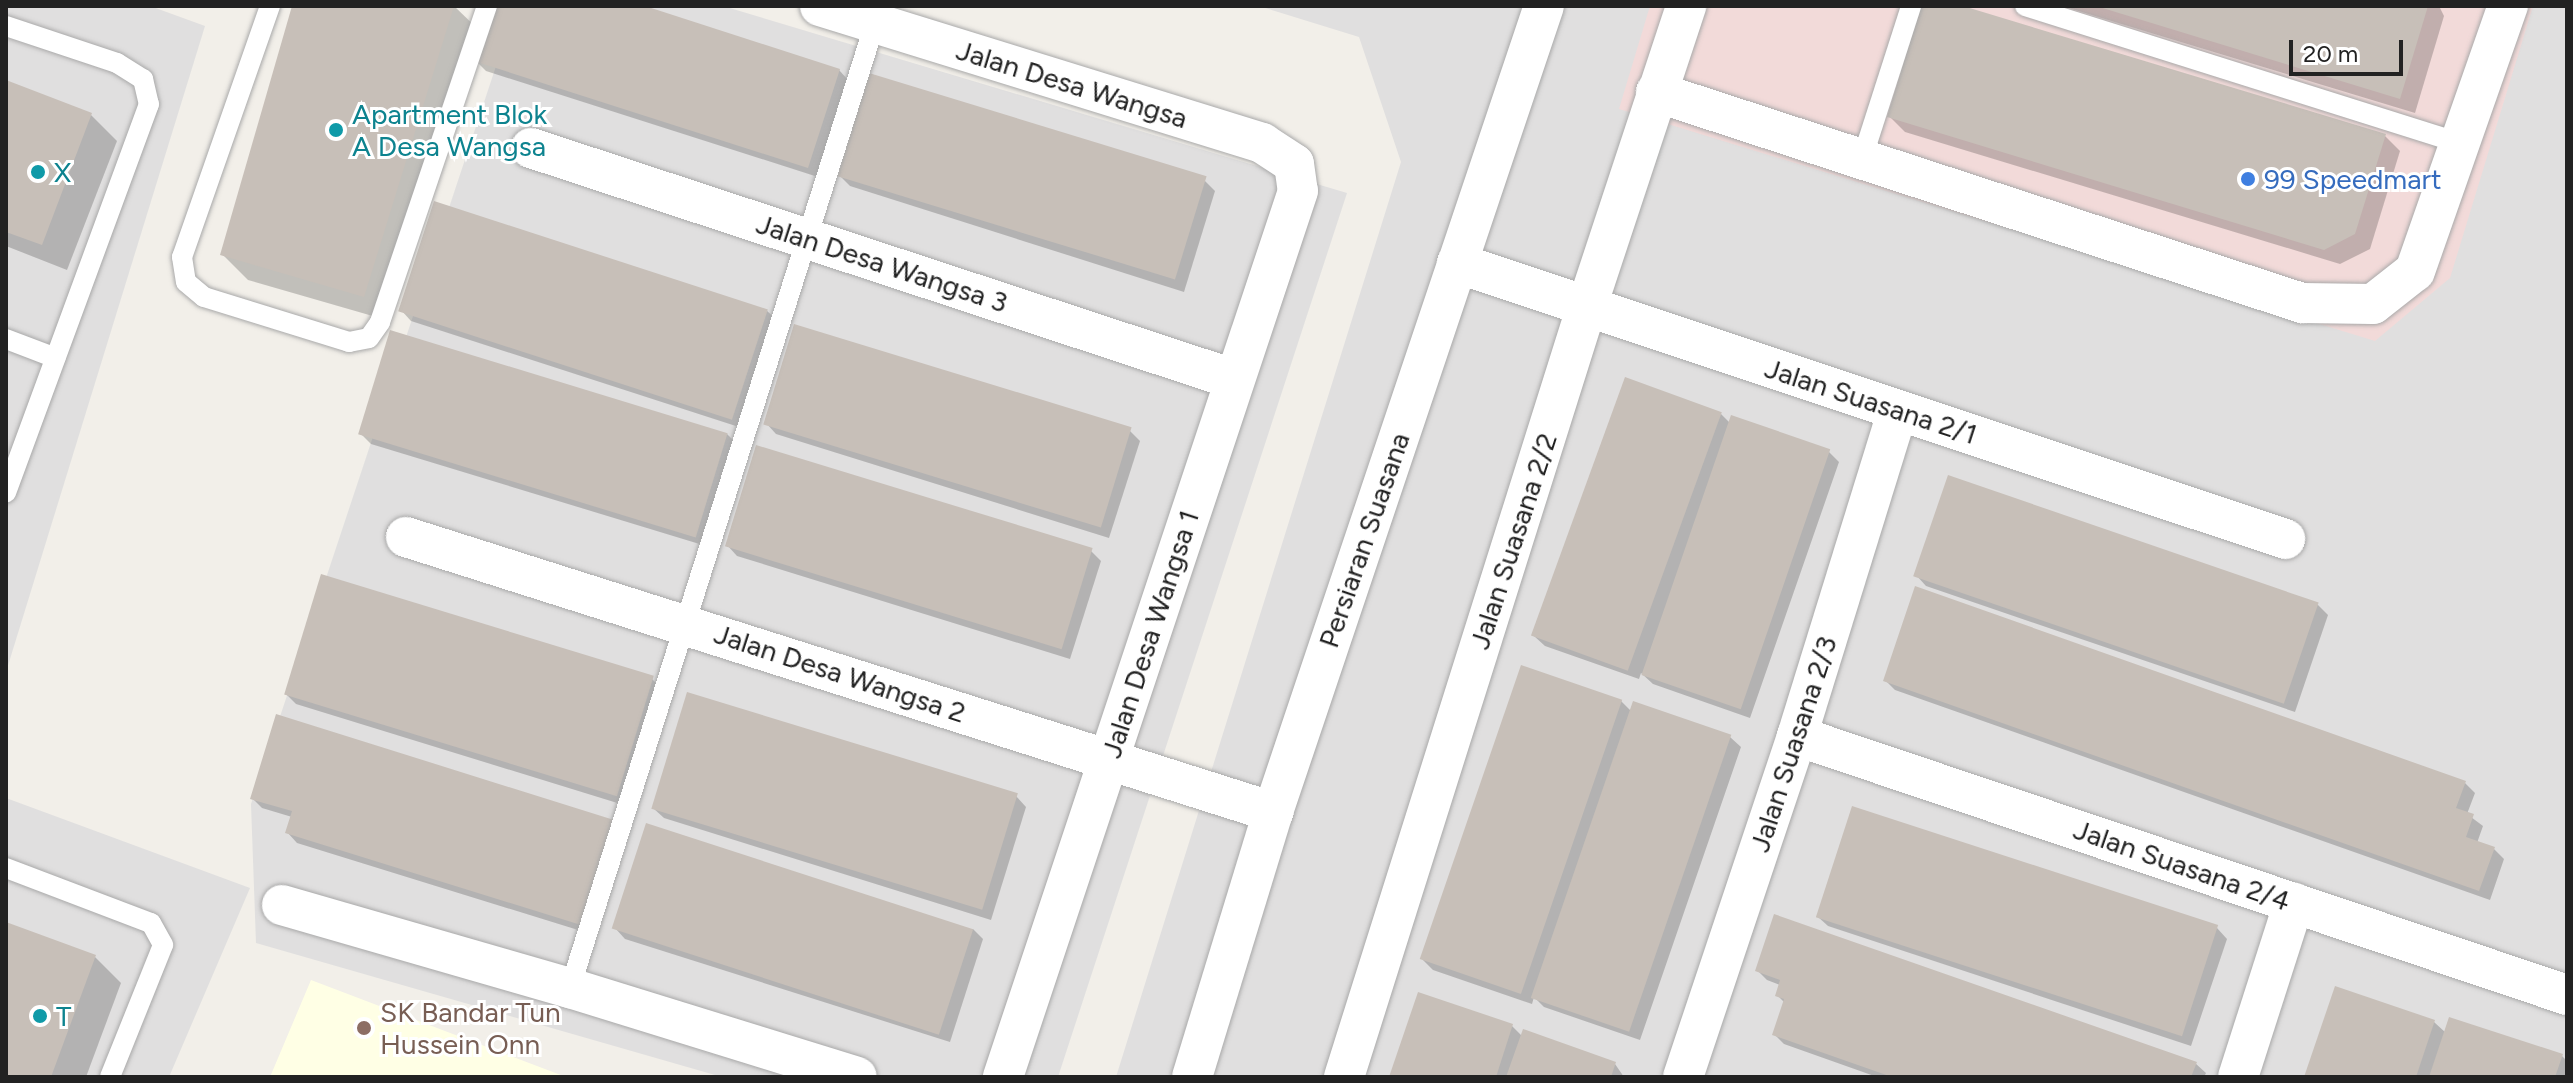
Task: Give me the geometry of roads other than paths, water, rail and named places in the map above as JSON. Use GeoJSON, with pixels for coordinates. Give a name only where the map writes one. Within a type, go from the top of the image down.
{"type":"FeatureCollection","features":[{"type":"Feature","properties":{"kind":"street","name":"Jalan Desa Wangsa"},"geometry":{"type":"LineString","coordinates":[[820,6],[1262,143],[1294,164],[1298,191]]}},
{"type":"Feature","properties":{"kind":"street","name":"Persiaran Suasana"},"geometry":{"type":"LineString","coordinates":[[1192,1077],[1273,812],[1544,6]]}},
{"type":"Feature","properties":{"kind":"street","name":"Jalan Suasana 2/2"},"geometry":{"type":"LineString","coordinates":[[1344,1077],[1587,306],[1686,6]]}},
{"type":"Feature","properties":{"kind":"street"},"geometry":{"type":"LineString","coordinates":[[1656,92],[2302,303],[2373,304],[2415,271],[2508,6]]}},
{"type":"Feature","properties":{"kind":"street","name":"Jalan Desa Wangsa 3"},"geometry":{"type":"LineString","coordinates":[[531,148],[1233,379]]}},
{"type":"Feature","properties":{"kind":"street","name":"Jalan Desa Wangsa 1"},"geometry":{"type":"LineString","coordinates":[[1003,1077],[1298,191]]}},
{"type":"Feature","properties":{"kind":"street","name":"Jalan Suasana 2/1"},"geometry":{"type":"LineString","coordinates":[[1457,263],[2285,539]]}},
{"type":"Feature","properties":{"kind":"street","name":"Jalan Suasana 2/3"},"geometry":{"type":"LineString","coordinates":[[1687,1076],[1898,410]]}},
{"type":"Feature","properties":{"kind":"street","name":"Jalan Desa Wangsa 2"},"geometry":{"type":"LineString","coordinates":[[406,537],[1273,812]]}},
{"type":"Feature","properties":{"kind":"street","name":"Jalan Suasana 2/4"},"geometry":{"type":"LineString","coordinates":[[1797,736],[2567,995]]}},
{"type":"Feature","properties":{"kind":"street"},"geometry":{"type":"LineString","coordinates":[[2238,1077],[2294,903]]}},
{"type":"Feature","properties":{"kind":"street"},"geometry":{"type":"LineString","coordinates":[[282,905],[570,988],[857,1077]]}},
{"type":"Feature","properties":{"kind":"lane"},"geometry":{"type":"LineString","coordinates":[[270,6],[182,257],[186,282],[204,297],[349,342],[369,338],[380,322],[487,6]]}},
{"type":"Feature","properties":{"kind":"lane"},"geometry":{"type":"LineString","coordinates":[[1897,6],[1902,32]]}},
{"type":"Feature","properties":{"kind":"lane"},"geometry":{"type":"LineString","coordinates":[[1862,159],[1911,6]]}},
{"type":"Feature","properties":{"kind":"lane"},"geometry":{"type":"LineString","coordinates":[[2025,6],[2460,143]]}},
{"type":"Feature","properties":{"kind":"lane"},"geometry":{"type":"LineString","coordinates":[[570,988],[875,23]]}},
{"type":"Feature","properties":{"kind":"lane"},"geometry":{"type":"LineString","coordinates":[[6,26],[117,63],[143,79],[149,104],[6,492]]}},
{"type":"Feature","properties":{"kind":"lane"},"geometry":{"type":"LineString","coordinates":[[6,339],[56,358]]}},
{"type":"Feature","properties":{"kind":"lane"},"geometry":{"type":"LineString","coordinates":[[6,868],[151,923],[163,945],[110,1077]]}},
{"type":"Feature","properties":{"kind":"place","name":"Apartment Blok A Desa Wangsa"},"geometry":{"type":"Point","coordinates":[336,130]}},
{"type":"Feature","properties":{"kind":"place","name":"X"},"geometry":{"type":"Point","coordinates":[38,172]}},
{"type":"Feature","properties":{"kind":"place","name":"99 Speedmart"},"geometry":{"type":"Point","coordinates":[2248,179]}},
{"type":"Feature","properties":{"kind":"place","name":"T"},"geometry":{"type":"Point","coordinates":[40,1016]}},
{"type":"Feature","properties":{"kind":"place","name":"SK Bandar Tun Hussein Onn"},"geometry":{"type":"Point","coordinates":[364,1028]}}]}
